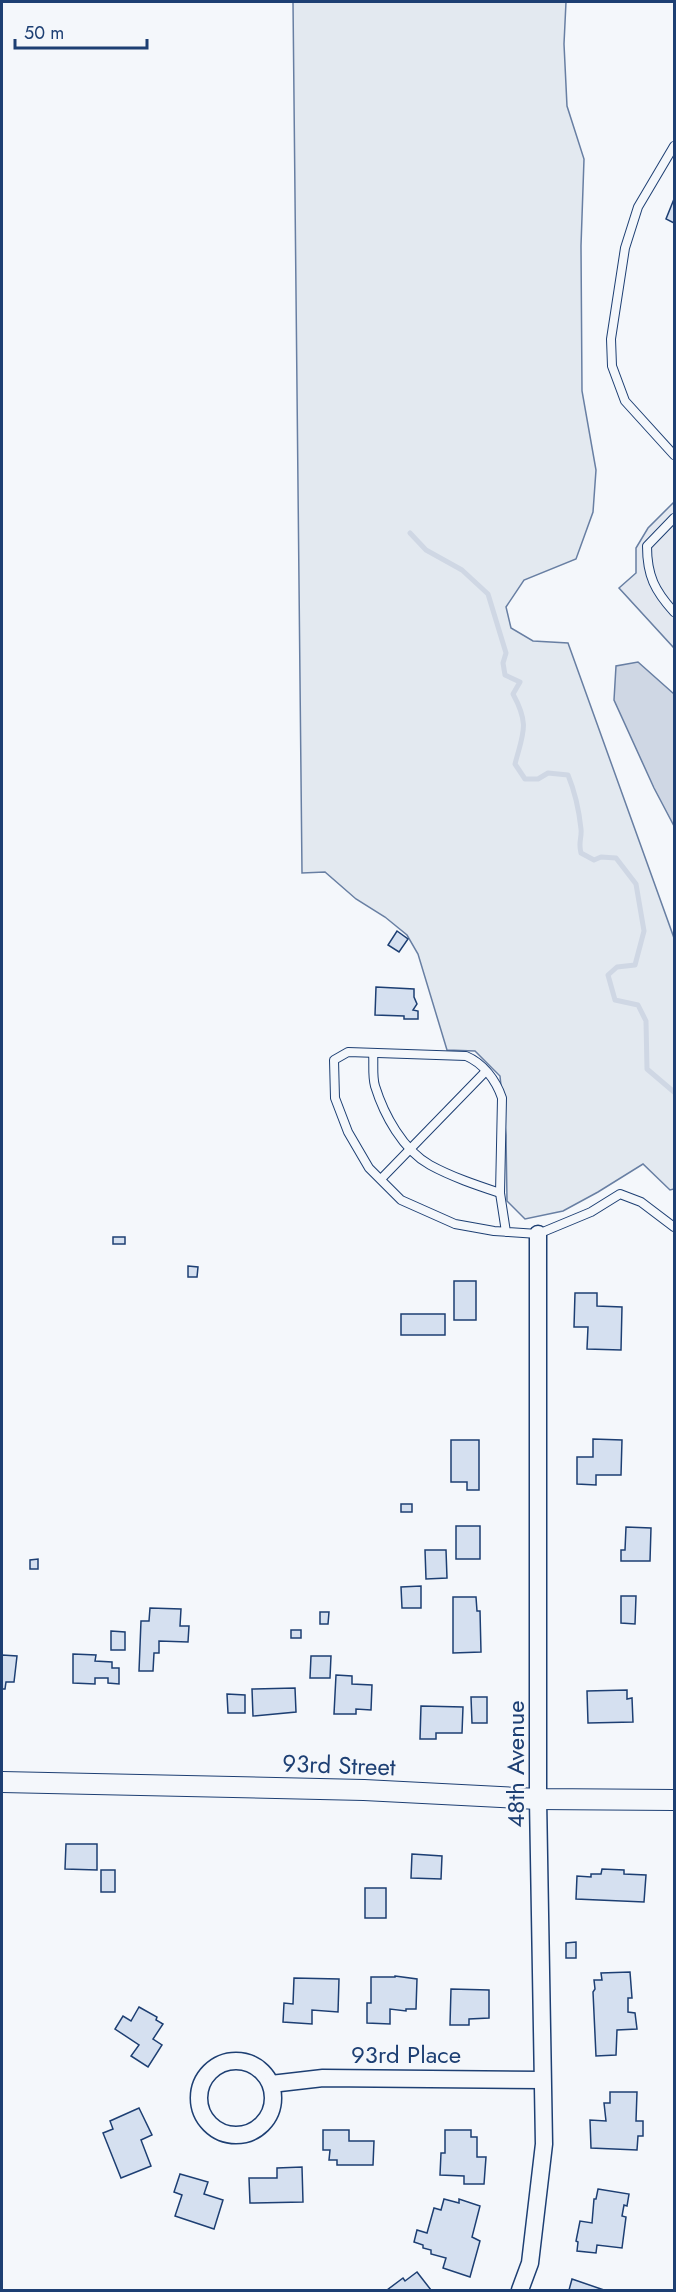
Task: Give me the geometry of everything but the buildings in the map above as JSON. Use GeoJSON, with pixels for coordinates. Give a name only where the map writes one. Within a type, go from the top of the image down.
{"type":"FeatureCollection","features":[{"type":"Feature","properties":{"kind":"street","name":"48th Avenue"},"geometry":{"type":"LineString","coordinates":[[520,2290],[530,2263],[543,2144],[538,1799],[538,1234]]}},
{"type":"Feature","properties":{"kind":"street","name":"93rd Street"},"geometry":{"type":"LineString","coordinates":[[2,1782],[364,1790],[538,1799],[675,1800]]}},
{"type":"Feature","properties":{"kind":"street"},"geometry":{"type":"LineString","coordinates":[[232,2060],[244,2061],[256,2066],[271,2084],[272,2109],[257,2129],[246,2134],[233,2135],[221,2132],[210,2125],[203,2115],[199,2103],[199,2091],[210,2070],[221,2063],[232,2060]]}},
{"type":"Feature","properties":{"kind":"street","name":"93rd Place"},"geometry":{"type":"LineString","coordinates":[[271,2084],[323,2078],[542,2080]]}},
{"type":"Feature","properties":{"kind":"lane"},"geometry":{"type":"LineString","coordinates":[[675,146],[638,207],[625,248],[611,339],[612,366],[625,401],[675,455]]}},
{"type":"Feature","properties":{"kind":"lane"},"geometry":{"type":"LineString","coordinates":[[675,518],[647,546],[647,567],[659,595],[675,612]]}},
{"type":"Feature","properties":{"kind":"lane"},"geometry":{"type":"LineString","coordinates":[[667,525],[675,533]]}},
{"type":"Feature","properties":{"kind":"lane"},"geometry":{"type":"LineString","coordinates":[[506,1232],[500,1193],[502,1098],[498,1086],[476,1060],[466,1056],[348,1052],[334,1060],[335,1098],[348,1132],[369,1168],[401,1200],[454,1224],[506,1232],[538,1234],[591,1212],[620,1194],[641,1202],[675,1227]]}},
{"type":"Feature","properties":{"kind":"lane"},"geometry":{"type":"LineString","coordinates":[[373,1053],[374,1083],[386,1114],[411,1148],[428,1164],[463,1181],[500,1193]]}},
{"type":"Feature","properties":{"kind":"lane"},"geometry":{"type":"LineString","coordinates":[[381,1179],[486,1071]]}},
{"type":"Feature","properties":{"kind":"shaded area"},"geometry":{"type":"Polygon","coordinates":[[[293,2],[566,2],[564,44],[567,106],[584,159],[581,246],[582,391],[596,470],[593,512],[576,559],[524,580],[506,607],[511,628],[533,641],[568,643],[674,938],[674,1189],[670,1190],[643,1164],[563,1211],[525,1219],[507,1201],[506,1135],[500,1076],[475,1051],[447,1050],[418,954],[407,935],[385,917],[356,899],[325,872],[302,873],[293,2]]]}},
{"type":"Feature","properties":{"kind":"shaded area"},"geometry":{"type":"Polygon","coordinates":[[[674,502],[674,648],[619,588],[636,573],[636,548],[648,528],[674,502]]]}},
{"type":"Feature","properties":{"kind":"shaded area"},"geometry":{"type":"Polygon","coordinates":[[[638,662],[674,694],[674,826],[614,700],[616,666],[638,662]]]}},
{"type":"Feature","properties":{"kind":"waterway"},"geometry":{"type":"LineString","coordinates":[[410,533],[426,550],[462,570],[488,594],[506,653],[503,663],[505,675],[520,682],[513,694],[523,722],[515,764],[525,779],[538,779],[548,773],[568,775],[579,815],[581,853],[594,860],[601,857],[616,858],[636,884],[644,931],[635,965],[617,967],[608,975],[615,1000],[638,1005],[646,1021],[647,1069],[674,1092]]}}]}
